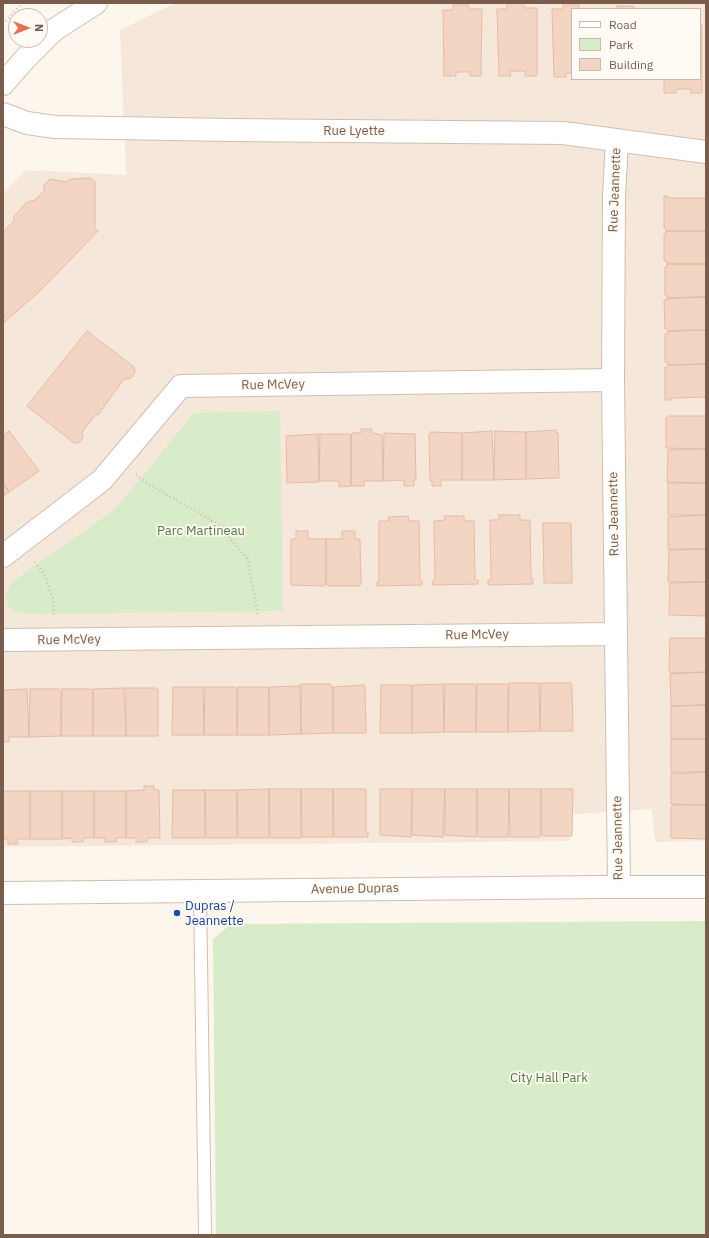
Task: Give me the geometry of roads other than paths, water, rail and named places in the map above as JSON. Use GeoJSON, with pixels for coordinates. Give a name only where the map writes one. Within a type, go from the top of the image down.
{"type":"FeatureCollection","features":[{"type":"Feature","properties":{"kind":"street"},"geometry":{"type":"LineString","coordinates":[[3,84],[25,58],[54,30],[96,3]]}},
{"type":"Feature","properties":{"kind":"street","name":"Rue Lyette"},"geometry":{"type":"LineString","coordinates":[[3,114],[27,123],[55,127],[282,131],[563,133],[706,152]]}},
{"type":"Feature","properties":{"kind":"street","name":"Rue Jeannette"},"geometry":{"type":"LineString","coordinates":[[617,141],[614,196],[613,380],[619,887]]}},
{"type":"Feature","properties":{"kind":"street","name":"Rue McVey"},"geometry":{"type":"LineString","coordinates":[[3,556],[102,480],[181,386],[613,380]]}},
{"type":"Feature","properties":{"kind":"street","name":"Rue McVey"},"geometry":{"type":"LineString","coordinates":[[3,640],[615,634]]}},
{"type":"Feature","properties":{"kind":"street","name":"Avenue Dupras"},"geometry":{"type":"LineString","coordinates":[[3,893],[706,887]]}},
{"type":"Feature","properties":{"kind":"lane"},"geometry":{"type":"LineString","coordinates":[[200,891],[205,1235]]}},
{"type":"Feature","properties":{"kind":"place","name":"Dupras / Jeannette"},"geometry":{"type":"Point","coordinates":[177,913]}},
{"type":"Feature","properties":{"kind":"park label","name":"Parc Martineau"},"geometry":{"type":"Point","coordinates":[201,531]}},
{"type":"Feature","properties":{"kind":"park label","name":"City Hall Park"},"geometry":{"type":"Point","coordinates":[549,1078]}}]}
